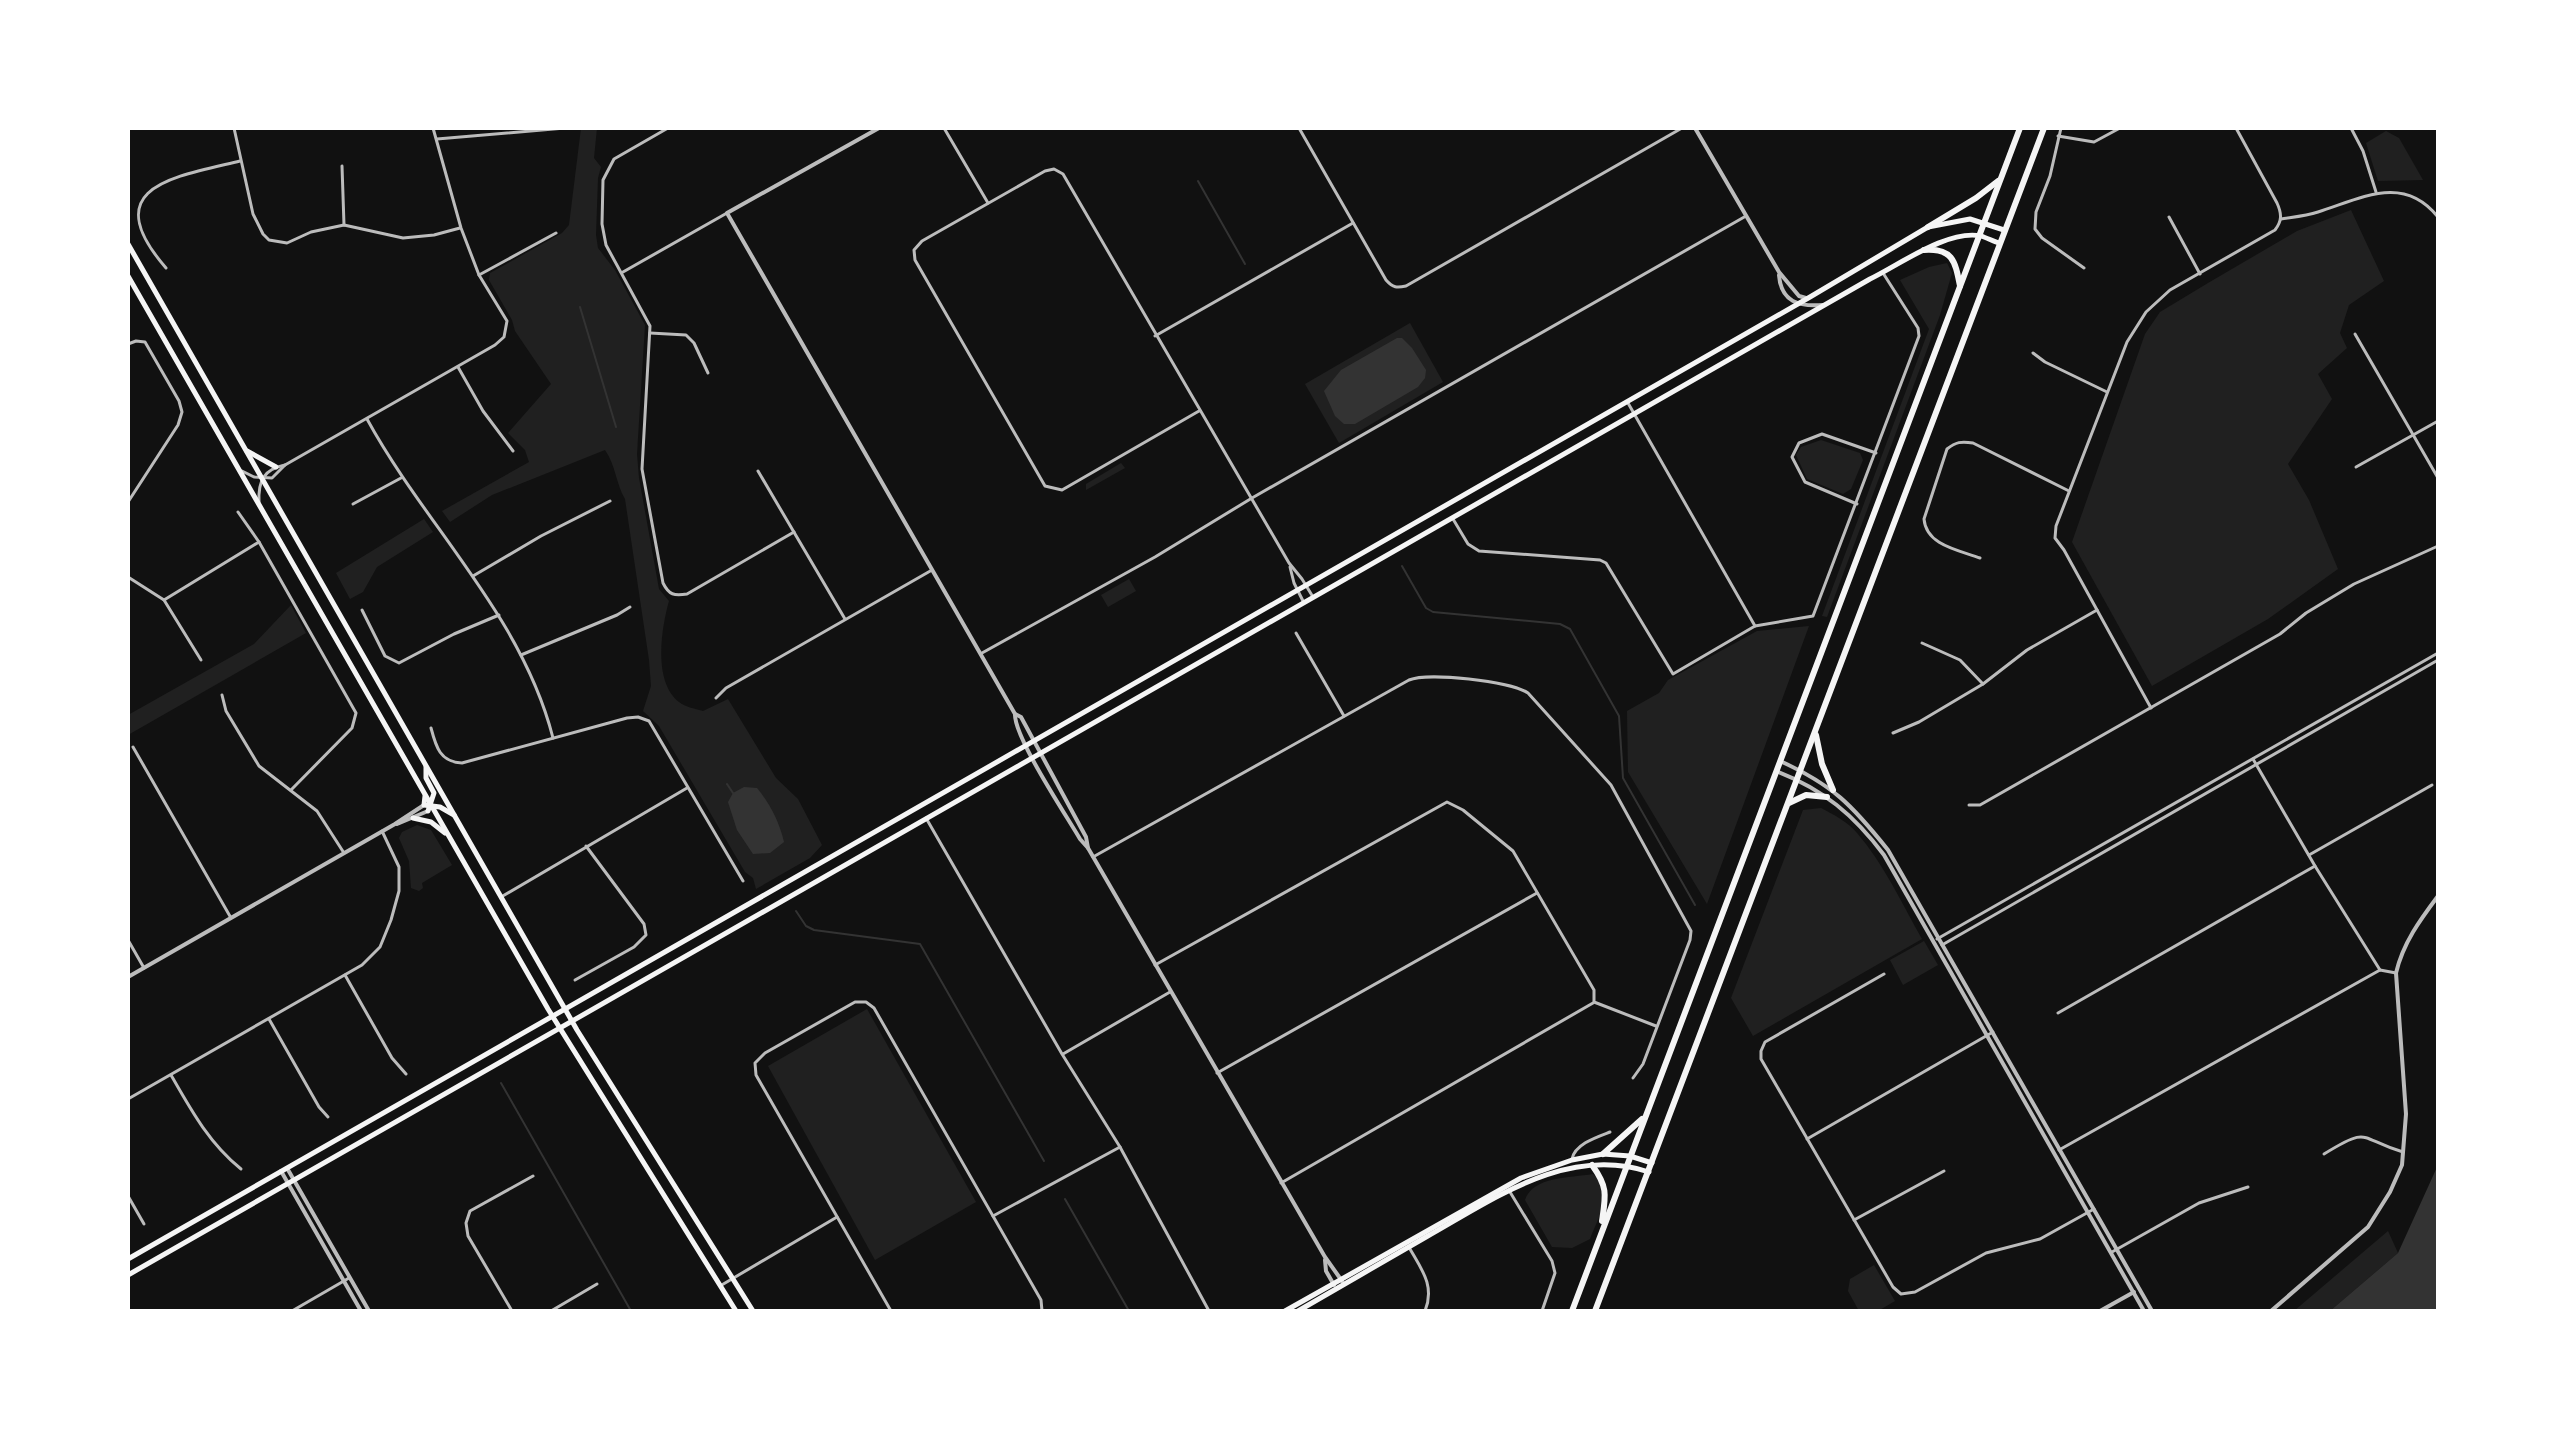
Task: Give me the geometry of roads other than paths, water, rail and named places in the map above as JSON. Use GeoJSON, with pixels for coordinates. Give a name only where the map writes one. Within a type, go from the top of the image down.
{"type":"FeatureCollection","features":[{"type":"Feature","properties":{"kind":"highway"},"geometry":{"type":"LineString","coordinates":[[1572,1311],[2020,128]]}},
{"type":"Feature","properties":{"kind":"highway"},"geometry":{"type":"LineString","coordinates":[[1595,1311],[2044,128]]}},
{"type":"Feature","properties":{"kind":"highway"},"geometry":{"type":"LineString","coordinates":[[1928,227],[1976,198],[2002,177]]}},
{"type":"Feature","properties":{"kind":"highway"},"geometry":{"type":"LineString","coordinates":[[1924,250],[1938,249],[1951,257],[1960,286]]}},
{"type":"Feature","properties":{"kind":"highway"},"geometry":{"type":"LineString","coordinates":[[1815,732],[1822,764],[1833,790]]}},
{"type":"Feature","properties":{"kind":"highway"},"geometry":{"type":"LineString","coordinates":[[1788,804],[1806,795],[1827,797]]}},
{"type":"Feature","properties":{"kind":"highway"},"geometry":{"type":"LineString","coordinates":[[1603,1154],[1645,1117]]}},
{"type":"Feature","properties":{"kind":"highway"},"geometry":{"type":"LineString","coordinates":[[1592,1165],[1602,1178],[1607,1192],[1600,1237]]}},
{"type":"Feature","properties":{"kind":"main road"},"geometry":{"type":"LineString","coordinates":[[128,1259],[1928,227],[1961,219],[2004,230]]}},
{"type":"Feature","properties":{"kind":"main road"},"geometry":{"type":"LineString","coordinates":[[128,1275],[1924,250],[1967,235],[1999,243]]}},
{"type":"Feature","properties":{"kind":"main road"},"geometry":{"type":"LineString","coordinates":[[128,244],[572,1021],[753,1311]]}},
{"type":"Feature","properties":{"kind":"main road"},"geometry":{"type":"LineString","coordinates":[[128,276],[425,794],[428,807],[449,836],[553,1017],[736,1311]]}},
{"type":"Feature","properties":{"kind":"main road"},"geometry":{"type":"LineString","coordinates":[[246,451],[276,467]]}},
{"type":"Feature","properties":{"kind":"main road"},"geometry":{"type":"LineString","coordinates":[[426,766],[426,778],[434,793],[428,807]]}},
{"type":"Feature","properties":{"kind":"main road"},"geometry":{"type":"LineString","coordinates":[[428,807],[455,816]]}},
{"type":"Feature","properties":{"kind":"main road"},"geometry":{"type":"LineString","coordinates":[[413,818],[431,822],[449,836]]}},
{"type":"Feature","properties":{"kind":"main road"},"geometry":{"type":"LineString","coordinates":[[1285,1311],[1343,1282],[1507,1188],[1572,1160],[1603,1154],[1630,1156],[1653,1163]]}},
{"type":"Feature","properties":{"kind":"main road"},"geometry":{"type":"LineString","coordinates":[[1507,1188],[1536,1177],[1592,1165],[1627,1165],[1649,1172]]}},
{"type":"Feature","properties":{"kind":"main road"},"geometry":{"type":"LineString","coordinates":[[1298,1311],[1335,1286]]}},
{"type":"Feature","properties":{"kind":"street"},"geometry":{"type":"LineString","coordinates":[[234,128],[253,214],[269,240],[287,243],[311,232],[344,225],[403,238],[461,228]]}},
{"type":"Feature","properties":{"kind":"street"},"geometry":{"type":"LineString","coordinates":[[240,470],[261,478],[272,478],[285,465],[458,367],[504,337],[507,329],[504,314],[479,275],[461,228],[433,128]]}},
{"type":"Feature","properties":{"kind":"street"},"geometry":{"type":"LineString","coordinates":[[437,140],[565,128]]}},
{"type":"Feature","properties":{"kind":"street"},"geometry":{"type":"LineString","coordinates":[[668,128],[614,159],[603,180],[602,233],[648,319],[650,333],[642,469],[663,583],[667,591],[675,596],[687,594],[794,532]]}},
{"type":"Feature","properties":{"kind":"street"},"geometry":{"type":"LineString","coordinates":[[622,273],[879,128]]}},
{"type":"Feature","properties":{"kind":"street"},"geometry":{"type":"LineString","coordinates":[[944,128],[988,203]]}},
{"type":"Feature","properties":{"kind":"street"},"geometry":{"type":"LineString","coordinates":[[1299,128],[1392,287],[1406,286],[1682,128]]}},
{"type":"Feature","properties":{"kind":"street"},"geometry":{"type":"LineString","coordinates":[[1695,128],[1779,272],[1799,296],[1810,297]]}},
{"type":"Feature","properties":{"kind":"street"},"geometry":{"type":"LineString","coordinates":[[2061,128],[2050,176],[2036,212],[2035,229],[2042,238],[2084,268]]}},
{"type":"Feature","properties":{"kind":"street"},"geometry":{"type":"LineString","coordinates":[[2058,136],[2094,142],[2120,128]]}},
{"type":"Feature","properties":{"kind":"street"},"geometry":{"type":"LineString","coordinates":[[2151,708],[2055,538],[2056,526],[2127,342],[2146,312],[2170,290],[2275,230],[2281,219],[2277,203],[2236,128]]}},
{"type":"Feature","properties":{"kind":"street"},"geometry":{"type":"LineString","coordinates":[[2351,128],[2363,151],[2376,192]]}},
{"type":"Feature","properties":{"kind":"street"},"geometry":{"type":"LineString","coordinates":[[166,268],[140,228],[136,214],[140,201],[150,192],[183,176],[240,161]]}},
{"type":"Feature","properties":{"kind":"street"},"geometry":{"type":"LineString","coordinates":[[342,166],[344,225]]}},
{"type":"Feature","properties":{"kind":"street"},"geometry":{"type":"LineString","coordinates":[[1199,411],[1062,490],[1045,486],[915,260],[914,250],[922,241],[1045,171],[1054,169],[1063,174],[1199,411],[1289,563],[1313,597]]}},
{"type":"Feature","properties":{"kind":"street"},"geometry":{"type":"LineString","coordinates":[[2281,219],[2304,216],[2376,192],[2398,192],[2416,198],[2438,217]]}},
{"type":"Feature","properties":{"kind":"street"},"geometry":{"type":"LineString","coordinates":[[727,213],[982,653],[1015,714],[1014,723],[1080,839],[1281,1183],[1343,1282]]}},
{"type":"Feature","properties":{"kind":"street"},"geometry":{"type":"LineString","coordinates":[[982,653],[1137,568],[1252,498],[1746,216]]}},
{"type":"Feature","properties":{"kind":"street"},"geometry":{"type":"LineString","coordinates":[[2169,217],[2200,274]]}},
{"type":"Feature","properties":{"kind":"street"},"geometry":{"type":"LineString","coordinates":[[1155,336],[1353,223]]}},
{"type":"Feature","properties":{"kind":"street"},"geometry":{"type":"LineString","coordinates":[[479,275],[556,233]]}},
{"type":"Feature","properties":{"kind":"street"},"geometry":{"type":"LineString","coordinates":[[1779,272],[1786,297],[1796,304],[1825,305]]}},
{"type":"Feature","properties":{"kind":"street"},"geometry":{"type":"LineString","coordinates":[[1452,518],[1468,544],[1479,551],[1600,560],[1606,563],[1673,674],[1755,626],[1813,616],[1920,332],[1883,273]]}},
{"type":"Feature","properties":{"kind":"street"},"geometry":{"type":"LineString","coordinates":[[1781,313],[1786,297]]}},
{"type":"Feature","properties":{"kind":"street"},"geometry":{"type":"LineString","coordinates":[[650,333],[686,335],[694,343],[708,373]]}},
{"type":"Feature","properties":{"kind":"street"},"geometry":{"type":"LineString","coordinates":[[2355,334],[2438,478]]}},
{"type":"Feature","properties":{"kind":"street"},"geometry":{"type":"LineString","coordinates":[[128,344],[145,342],[179,401],[182,412],[178,425],[128,502]]}},
{"type":"Feature","properties":{"kind":"street"},"geometry":{"type":"LineString","coordinates":[[2033,353],[2107,392]]}},
{"type":"Feature","properties":{"kind":"street"},"geometry":{"type":"LineString","coordinates":[[458,367],[483,411],[513,451]]}},
{"type":"Feature","properties":{"kind":"street"},"geometry":{"type":"LineString","coordinates":[[1627,401],[1755,626]]}},
{"type":"Feature","properties":{"kind":"street"},"geometry":{"type":"LineString","coordinates":[[367,419],[401,478],[499,615],[521,655],[553,738]]}},
{"type":"Feature","properties":{"kind":"street"},"geometry":{"type":"LineString","coordinates":[[2356,467],[2438,421]]}},
{"type":"Feature","properties":{"kind":"street"},"geometry":{"type":"LineString","coordinates":[[1857,504],[1805,482],[1792,457],[1799,443],[1822,434],[1876,453]]}},
{"type":"Feature","properties":{"kind":"street"},"geometry":{"type":"LineString","coordinates":[[1980,558],[1933,540],[1925,529],[1924,519],[1947,449],[1953,444],[1973,443],[2069,491]]}},
{"type":"Feature","properties":{"kind":"street"},"geometry":{"type":"LineString","coordinates":[[259,504],[261,478],[267,471],[285,465]]}},
{"type":"Feature","properties":{"kind":"street"},"geometry":{"type":"LineString","coordinates":[[758,471],[845,619]]}},
{"type":"Feature","properties":{"kind":"street"},"geometry":{"type":"LineString","coordinates":[[353,504],[401,478]]}},
{"type":"Feature","properties":{"kind":"street"},"geometry":{"type":"LineString","coordinates":[[472,577],[520,547],[610,501]]}},
{"type":"Feature","properties":{"kind":"street"},"geometry":{"type":"LineString","coordinates":[[238,512],[259,542],[356,713],[352,728],[291,790]]}},
{"type":"Feature","properties":{"kind":"street"},"geometry":{"type":"LineString","coordinates":[[164,600],[259,542]]}},
{"type":"Feature","properties":{"kind":"street"},"geometry":{"type":"LineString","coordinates":[[1969,805],[1980,805],[2280,634],[2306,613],[2354,584],[2438,546]]}},
{"type":"Feature","properties":{"kind":"street"},"geometry":{"type":"LineString","coordinates":[[1289,563],[1304,602]]}},
{"type":"Feature","properties":{"kind":"street"},"geometry":{"type":"LineString","coordinates":[[716,698],[726,688],[933,570]]}},
{"type":"Feature","properties":{"kind":"street"},"geometry":{"type":"LineString","coordinates":[[128,577],[164,600],[201,660]]}},
{"type":"Feature","properties":{"kind":"street"},"geometry":{"type":"LineString","coordinates":[[521,655],[630,607]]}},
{"type":"Feature","properties":{"kind":"street"},"geometry":{"type":"LineString","coordinates":[[362,610],[385,656],[399,663],[499,615]]}},
{"type":"Feature","properties":{"kind":"street"},"geometry":{"type":"LineString","coordinates":[[1893,733],[1919,722],[1983,684],[2027,650],[2097,610]]}},
{"type":"Feature","properties":{"kind":"street"},"geometry":{"type":"LineString","coordinates":[[1296,633],[1344,716]]}},
{"type":"Feature","properties":{"kind":"street"},"geometry":{"type":"LineString","coordinates":[[1922,643],[1960,660],[1983,684]]}},
{"type":"Feature","properties":{"kind":"street"},"geometry":{"type":"LineString","coordinates":[[1937,940],[2438,653]]}},
{"type":"Feature","properties":{"kind":"street"},"geometry":{"type":"LineString","coordinates":[[1937,947],[2438,660]]}},
{"type":"Feature","properties":{"kind":"street"},"geometry":{"type":"LineString","coordinates":[[1093,857],[1416,677],[1509,684],[1528,693],[1611,785],[1688,920],[1690,940],[1643,1064],[1633,1078]]}},
{"type":"Feature","properties":{"kind":"street"},"geometry":{"type":"LineString","coordinates":[[222,695],[226,711],[259,766],[317,811],[344,853]]}},
{"type":"Feature","properties":{"kind":"street"},"geometry":{"type":"LineString","coordinates":[[1015,714],[1021,717],[1041,753],[1086,837],[1088,848]]}},
{"type":"Feature","properties":{"kind":"street"},"geometry":{"type":"LineString","coordinates":[[431,728],[441,755],[453,763],[473,761],[627,718],[638,717],[649,721],[743,881]]}},
{"type":"Feature","properties":{"kind":"street"},"geometry":{"type":"LineString","coordinates":[[133,747],[231,918]]}},
{"type":"Feature","properties":{"kind":"street"},"geometry":{"type":"LineString","coordinates":[[2253,759],[2380,970]]}},
{"type":"Feature","properties":{"kind":"street"},"geometry":{"type":"LineString","coordinates":[[1780,761],[1833,790],[1888,850],[1937,940],[1937,947],[2061,1150],[2091,1211]]}},
{"type":"Feature","properties":{"kind":"street"},"geometry":{"type":"LineString","coordinates":[[1776,771],[1797,779],[1827,797],[1858,824],[1884,855],[1937,940],[1943,944],[2055,1153],[2152,1311]]}},
{"type":"Feature","properties":{"kind":"street"},"geometry":{"type":"LineString","coordinates":[[2309,855],[2432,785]]}},
{"type":"Feature","properties":{"kind":"street"},"geometry":{"type":"LineString","coordinates":[[501,897],[688,787]]}},
{"type":"Feature","properties":{"kind":"street"},"geometry":{"type":"LineString","coordinates":[[1155,965],[1447,802],[1463,810],[1513,851],[1594,990],[1594,1002]]}},
{"type":"Feature","properties":{"kind":"street"},"geometry":{"type":"LineString","coordinates":[[395,824],[413,818],[428,807]]}},
{"type":"Feature","properties":{"kind":"street"},"geometry":{"type":"LineString","coordinates":[[128,977],[428,807]]}},
{"type":"Feature","properties":{"kind":"street"},"geometry":{"type":"LineString","coordinates":[[926,818],[1062,1054],[1120,1147],[1209,1311]]}},
{"type":"Feature","properties":{"kind":"street"},"geometry":{"type":"LineString","coordinates":[[128,1099],[362,965],[380,947],[399,891],[399,867],[382,831]]}},
{"type":"Feature","properties":{"kind":"street"},"geometry":{"type":"LineString","coordinates":[[575,980],[634,947],[646,935],[644,924],[586,846]]}},
{"type":"Feature","properties":{"kind":"street"},"geometry":{"type":"LineString","coordinates":[[2058,1013],[2315,866]]}},
{"type":"Feature","properties":{"kind":"street"},"geometry":{"type":"LineString","coordinates":[[1217,1073],[1537,893]]}},
{"type":"Feature","properties":{"kind":"street"},"geometry":{"type":"LineString","coordinates":[[2271,1311],[2368,1227],[2390,1192],[2402,1165],[2406,1114],[2396,973],[2400,954],[2438,896]]}},
{"type":"Feature","properties":{"kind":"street"},"geometry":{"type":"LineString","coordinates":[[128,940],[144,968]]}},
{"type":"Feature","properties":{"kind":"street"},"geometry":{"type":"LineString","coordinates":[[2055,1153],[2380,970],[2396,973]]}},
{"type":"Feature","properties":{"kind":"street"},"geometry":{"type":"LineString","coordinates":[[1884,974],[1765,1042],[1761,1059],[1893,1287],[1901,1294],[1915,1292],[1995,1249],[2040,1239],[2091,1211]]}},
{"type":"Feature","properties":{"kind":"street"},"geometry":{"type":"LineString","coordinates":[[345,975],[392,1058],[406,1074]]}},
{"type":"Feature","properties":{"kind":"street"},"geometry":{"type":"LineString","coordinates":[[1062,1054],[1170,992]]}},
{"type":"Feature","properties":{"kind":"street"},"geometry":{"type":"LineString","coordinates":[[891,1311],[756,1075],[755,1063],[765,1053],[855,1002],[866,1002],[874,1008],[1041,1300],[1042,1311]]}},
{"type":"Feature","properties":{"kind":"street"},"geometry":{"type":"LineString","coordinates":[[1594,1002],[1657,1026]]}},
{"type":"Feature","properties":{"kind":"street"},"geometry":{"type":"LineString","coordinates":[[1281,1183],[1594,1002]]}},
{"type":"Feature","properties":{"kind":"street"},"geometry":{"type":"LineString","coordinates":[[269,1019],[319,1107],[328,1117]]}},
{"type":"Feature","properties":{"kind":"street"},"geometry":{"type":"LineString","coordinates":[[1807,1139],[1990,1034]]}},
{"type":"Feature","properties":{"kind":"street"},"geometry":{"type":"LineString","coordinates":[[171,1075],[207,1135],[241,1169]]}},
{"type":"Feature","properties":{"kind":"street"},"geometry":{"type":"LineString","coordinates":[[1572,1160],[1580,1146],[1610,1132]]}},
{"type":"Feature","properties":{"kind":"street"},"geometry":{"type":"LineString","coordinates":[[2324,1154],[2360,1135],[2403,1152]]}},
{"type":"Feature","properties":{"kind":"street"},"geometry":{"type":"LineString","coordinates":[[993,1216],[1120,1147]]}},
{"type":"Feature","properties":{"kind":"street"},"geometry":{"type":"LineString","coordinates":[[284,1170],[369,1311]]}},
{"type":"Feature","properties":{"kind":"street"},"geometry":{"type":"LineString","coordinates":[[1854,1220],[1944,1171]]}},
{"type":"Feature","properties":{"kind":"street"},"geometry":{"type":"LineString","coordinates":[[512,1311],[468,1236],[466,1223],[470,1211],[533,1176]]}},
{"type":"Feature","properties":{"kind":"street"},"geometry":{"type":"LineString","coordinates":[[291,1182],[361,1311]]}},
{"type":"Feature","properties":{"kind":"street"},"geometry":{"type":"LineString","coordinates":[[2114,1251],[2199,1203],[2248,1187]]}},
{"type":"Feature","properties":{"kind":"street"},"geometry":{"type":"LineString","coordinates":[[1507,1188],[1552,1261],[1555,1273],[1542,1311]]}},
{"type":"Feature","properties":{"kind":"street"},"geometry":{"type":"LineString","coordinates":[[128,1196],[144,1224]]}},
{"type":"Feature","properties":{"kind":"street"},"geometry":{"type":"LineString","coordinates":[[720,1286],[837,1217]]}},
{"type":"Feature","properties":{"kind":"street"},"geometry":{"type":"LineString","coordinates":[[1407,1245],[1427,1277],[1430,1290],[1425,1311]]}},
{"type":"Feature","properties":{"kind":"street"},"geometry":{"type":"LineString","coordinates":[[2114,1251],[2144,1311]]}},
{"type":"Feature","properties":{"kind":"street"},"geometry":{"type":"LineString","coordinates":[[1325,1257],[1326,1271],[1335,1286]]}},
{"type":"Feature","properties":{"kind":"street"},"geometry":{"type":"LineString","coordinates":[[292,1311],[349,1278]]}},
{"type":"Feature","properties":{"kind":"street"},"geometry":{"type":"LineString","coordinates":[[551,1311],[597,1284]]}},
{"type":"Feature","properties":{"kind":"street"},"geometry":{"type":"LineString","coordinates":[[2100,1311],[2139,1289]]}},
{"type":"Feature","properties":{"kind":"waterway"},"geometry":{"type":"LineString","coordinates":[[1198,181],[1245,264]]}},
{"type":"Feature","properties":{"kind":"waterway"},"geometry":{"type":"LineString","coordinates":[[580,307],[616,427]]}},
{"type":"Feature","properties":{"kind":"waterway"},"geometry":{"type":"LineString","coordinates":[[1402,566],[1426,608],[1433,612],[1560,624],[1570,629],[1619,716],[1623,778],[1695,905]]}},
{"type":"Feature","properties":{"kind":"waterway"},"geometry":{"type":"LineString","coordinates":[[727,784],[733,793]]}},
{"type":"Feature","properties":{"kind":"waterway"},"geometry":{"type":"LineString","coordinates":[[796,911],[806,926],[814,930],[920,944],[1044,1161]]}},
{"type":"Feature","properties":{"kind":"waterway"},"geometry":{"type":"LineString","coordinates":[[501,1083],[631,1311]]}},
{"type":"Feature","properties":{"kind":"waterway"},"geometry":{"type":"LineString","coordinates":[[1065,1199],[1129,1311]]}}]}
